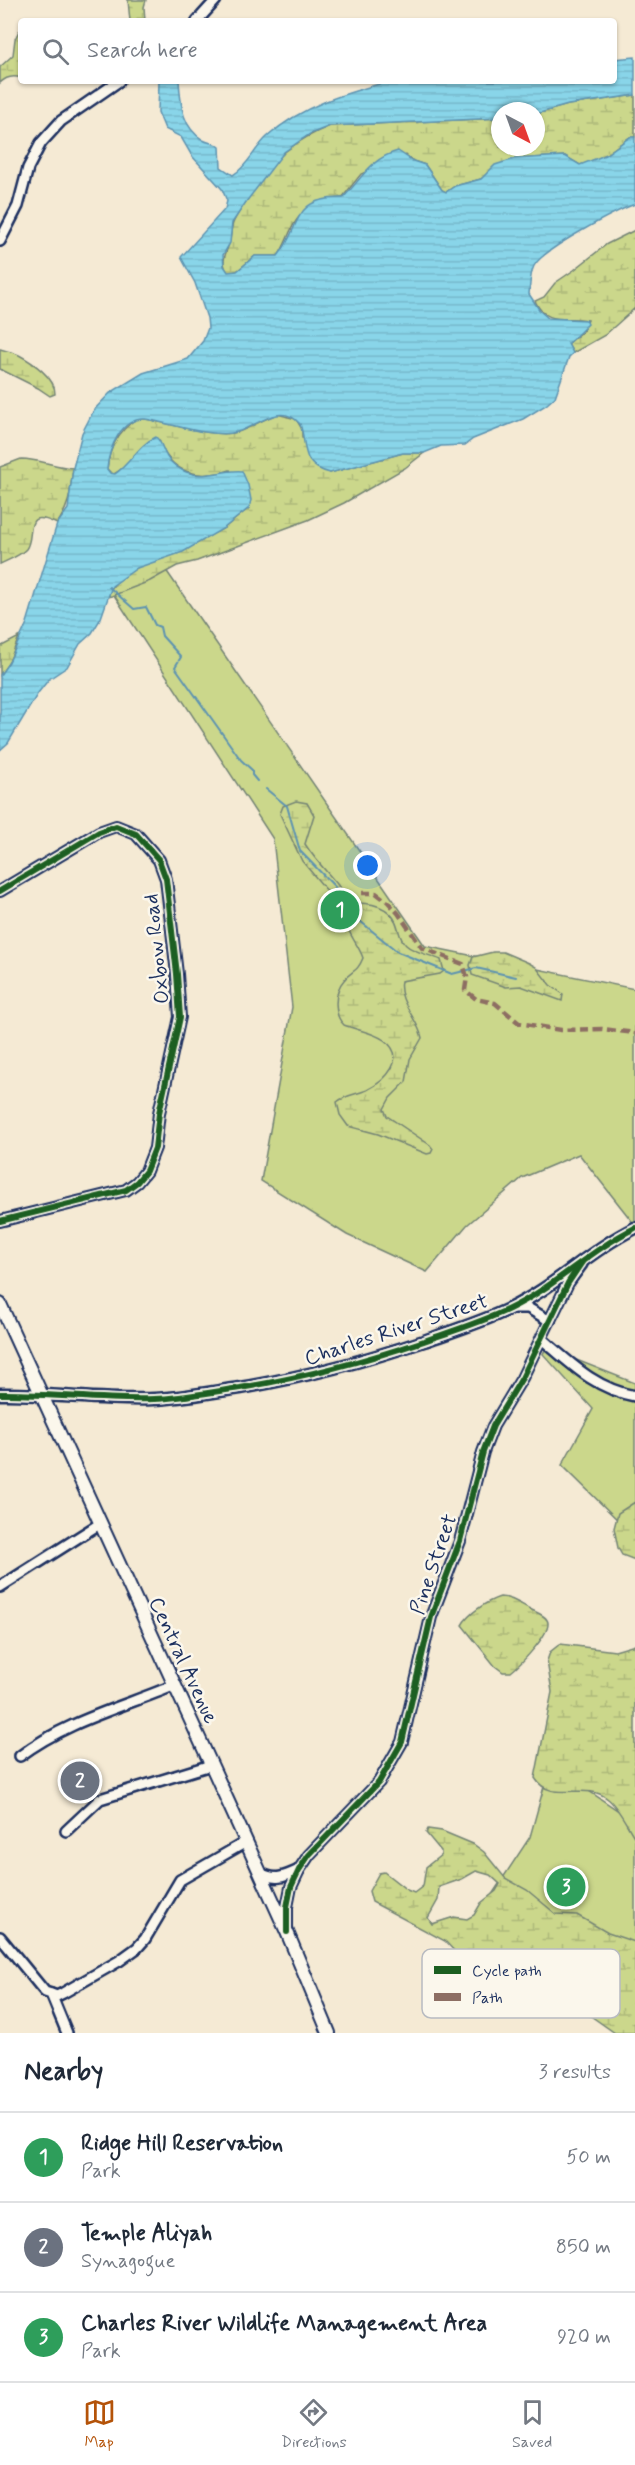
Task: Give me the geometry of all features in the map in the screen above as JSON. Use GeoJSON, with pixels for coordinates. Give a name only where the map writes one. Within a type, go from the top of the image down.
{"type":"FeatureCollection","features":[{"type":"Feature","properties":{"kind":"main road","name":"Central Avenue"},"geometry":{"type":"LineString","coordinates":[[0,1304],[40,1396],[101,1523],[287,1932],[329,2033]]}},
{"type":"Feature","properties":{"kind":"street"},"geometry":{"type":"LineString","coordinates":[[200,18],[216,0]]}},
{"type":"Feature","properties":{"kind":"street"},"geometry":{"type":"LineString","coordinates":[[0,241],[18,206],[28,168],[45,138],[68,116],[115,84]]}},
{"type":"Feature","properties":{"kind":"street","name":"Oxbow Road"},"geometry":{"type":"LineString","coordinates":[[0,891],[99,832],[116,826],[136,834],[159,860],[165,879],[180,1017],[159,1113],[155,1148],[146,1171],[137,1182],[126,1190],[0,1221]]}},
{"type":"Feature","properties":{"kind":"street","name":"Charles River Street"},"geometry":{"type":"LineString","coordinates":[[0,1394],[154,1399],[190,1396],[297,1378],[357,1364],[468,1326],[511,1308],[556,1282],[607,1243],[635,1228]]}},
{"type":"Feature","properties":{"kind":"street","name":"Pine Street"},"geometry":{"type":"LineString","coordinates":[[287,1932],[287,1907],[291,1887],[299,1870],[309,1855],[379,1782],[402,1742],[431,1617],[460,1541],[483,1452],[493,1425],[520,1382],[568,1283],[582,1262]]}},
{"type":"Feature","properties":{"kind":"street"},"geometry":{"type":"LineString","coordinates":[[511,1308],[528,1308],[550,1321]]}},
{"type":"Feature","properties":{"kind":"street"},"geometry":{"type":"LineString","coordinates":[[542,1339],[591,1381],[617,1393],[635,1396]]}},
{"type":"Feature","properties":{"kind":"street"},"geometry":{"type":"LineString","coordinates":[[0,1587],[101,1523]]}},
{"type":"Feature","properties":{"kind":"street"},"geometry":{"type":"LineString","coordinates":[[20,1756],[47,1738],[100,1712],[175,1685]]}},
{"type":"Feature","properties":{"kind":"street"},"geometry":{"type":"LineString","coordinates":[[66,1831],[100,1799],[149,1786],[211,1765]]}},
{"type":"Feature","properties":{"kind":"street"},"geometry":{"type":"LineString","coordinates":[[0,1936],[45,1992],[57,1995],[63,1993],[120,1961],[136,1948],[145,1939],[180,1880],[246,1842]]}},
{"type":"Feature","properties":{"kind":"street"},"geometry":{"type":"LineString","coordinates":[[260,1873],[271,1879],[280,1878],[299,1870]]}},
{"type":"Feature","properties":{"kind":"street"},"geometry":{"type":"LineString","coordinates":[[51,1994],[67,2033]]}},
{"type":"Feature","properties":{"kind":"green space"},"geometry":{"type":"Polygon","coordinates":[[[128,0],[146,0],[145,18],[130,18],[128,0]]]}},
{"type":"Feature","properties":{"kind":"green space"},"geometry":{"type":"Polygon","coordinates":[[[18,33],[18,78],[9,77],[0,83],[0,67],[13,55],[18,33]]]}},
{"type":"Feature","properties":{"kind":"green space"},"geometry":{"type":"Polygon","coordinates":[[[635,95],[635,137],[630,137],[605,155],[580,165],[565,156],[514,159],[481,179],[455,186],[446,192],[442,190],[425,165],[413,161],[406,155],[361,174],[342,198],[326,201],[302,214],[293,226],[278,256],[255,256],[237,271],[228,273],[224,265],[233,223],[251,195],[286,151],[324,128],[491,118],[491,156],[545,156],[545,111],[568,105],[635,95]]]}},
{"type":"Feature","properties":{"kind":"green space"},"geometry":{"type":"Polygon","coordinates":[[[635,230],[635,308],[605,335],[573,353],[568,344],[583,331],[588,320],[551,317],[540,309],[535,301],[544,297],[555,283],[607,244],[635,230]]]}},
{"type":"Feature","properties":{"kind":"green space"},"geometry":{"type":"Polygon","coordinates":[[[0,349],[17,354],[36,366],[52,382],[55,394],[50,396],[0,369],[0,349]]]}},
{"type":"Feature","properties":{"kind":"green space"},"geometry":{"type":"Polygon","coordinates":[[[277,414],[296,419],[302,429],[302,437],[330,473],[403,453],[424,453],[405,468],[344,503],[308,520],[197,561],[177,566],[150,581],[109,597],[112,588],[121,578],[135,569],[211,535],[224,528],[249,508],[230,470],[207,474],[187,472],[170,460],[159,440],[120,470],[114,474],[111,473],[107,469],[110,454],[125,429],[136,419],[145,419],[205,432],[228,434],[243,430],[277,414]]]}},
{"type":"Feature","properties":{"kind":"green space"},"geometry":{"type":"Polygon","coordinates":[[[21,459],[73,468],[69,497],[57,524],[38,518],[32,525],[26,549],[0,564],[0,467],[21,459]]]}},
{"type":"Feature","properties":{"kind":"green space"},"geometry":{"type":"Polygon","coordinates":[[[159,560],[425,946],[635,989],[635,1225],[579,1154],[522,1178],[467,1225],[427,1272],[347,1235],[261,1181],[292,1007],[273,839],[110,589],[159,560]]]}},
{"type":"Feature","properties":{"kind":"green space"},"geometry":{"type":"Polygon","coordinates":[[[19,637],[9,662],[0,675],[0,647],[19,637]]]}},
{"type":"Feature","properties":{"kind":"green space"},"geometry":{"type":"Polygon","coordinates":[[[296,801],[307,803],[314,815],[305,844],[346,894],[350,904],[344,905],[328,892],[302,861],[280,814],[283,806],[296,801]]]}},
{"type":"Feature","properties":{"kind":"green space"},"geometry":{"type":"Polygon","coordinates":[[[357,903],[370,904],[388,911],[396,921],[400,937],[406,945],[413,950],[441,960],[444,971],[440,974],[401,981],[402,996],[422,1038],[410,1059],[406,1082],[390,1098],[384,1109],[387,1116],[430,1145],[433,1149],[431,1153],[427,1154],[378,1134],[348,1126],[340,1115],[337,1102],[367,1090],[381,1081],[392,1068],[394,1061],[391,1047],[384,1040],[344,1025],[338,1015],[336,1003],[338,990],[363,958],[347,924],[350,911],[357,903]]]}},
{"type":"Feature","properties":{"kind":"green space"},"geometry":{"type":"Polygon","coordinates":[[[503,952],[536,967],[550,985],[563,994],[562,1001],[521,986],[506,987],[472,975],[470,965],[473,957],[503,952]]]}},
{"type":"Feature","properties":{"kind":"green space"},"geometry":{"type":"Polygon","coordinates":[[[546,1348],[635,1383],[635,1537],[562,1465],[593,1409],[543,1354],[546,1348]]]}},
{"type":"Feature","properties":{"kind":"green space"},"geometry":{"type":"Polygon","coordinates":[[[635,1502],[635,1560],[622,1555],[618,1548],[614,1528],[618,1513],[635,1502]]]}},
{"type":"Feature","properties":{"kind":"green space"},"geometry":{"type":"Polygon","coordinates":[[[500,1597],[512,1599],[546,1618],[548,1623],[539,1642],[511,1672],[503,1672],[495,1666],[462,1625],[478,1608],[500,1597]]]}},
{"type":"Feature","properties":{"kind":"green space"},"geometry":{"type":"Polygon","coordinates":[[[560,1644],[615,1651],[635,1645],[635,1838],[608,1799],[590,1792],[550,1790],[542,1786],[535,1778],[552,1692],[547,1661],[550,1652],[560,1644]]]}},
{"type":"Feature","properties":{"kind":"green space"},"geometry":{"type":"Polygon","coordinates":[[[550,1765],[635,1822],[635,1986],[620,1975],[620,1949],[468,1949],[464,1937],[530,1837],[550,1765]]]}},
{"type":"Feature","properties":{"kind":"green space"},"geometry":{"type":"Polygon","coordinates":[[[428,1829],[442,1831],[473,1844],[484,1852],[505,1878],[527,1890],[556,1914],[577,1915],[608,1933],[635,1942],[635,2033],[615,2033],[594,2018],[620,2018],[620,1949],[452,1949],[445,1941],[372,1902],[369,1891],[379,1873],[384,1872],[414,1893],[423,1886],[426,1867],[441,1855],[441,1851],[426,1833],[428,1829]],[[476,1871],[439,1887],[438,1900],[428,1918],[432,1924],[454,1917],[467,1919],[474,1915],[481,1903],[496,1891],[500,1884],[490,1875],[476,1871]]]}},
{"type":"Feature","properties":{"kind":"water"},"geometry":{"type":"Polygon","coordinates":[[[635,57],[635,95],[568,105],[545,111],[545,102],[491,102],[491,118],[330,126],[310,134],[284,152],[232,223],[230,243],[223,255],[224,266],[228,272],[237,271],[255,256],[278,256],[306,208],[314,202],[343,198],[373,164],[398,151],[413,161],[425,165],[442,190],[446,192],[455,186],[481,179],[495,165],[514,159],[565,156],[580,165],[605,155],[630,137],[635,137],[635,204],[612,214],[565,241],[534,266],[529,294],[540,311],[548,318],[586,320],[588,324],[568,344],[573,353],[569,357],[555,397],[523,419],[473,439],[465,445],[441,446],[424,453],[403,453],[330,473],[320,470],[309,460],[300,424],[293,417],[285,415],[269,417],[245,429],[227,434],[204,432],[145,419],[129,423],[118,436],[110,452],[107,469],[110,473],[115,474],[145,444],[156,437],[170,461],[188,473],[205,475],[242,471],[251,500],[249,508],[224,528],[183,552],[137,568],[112,586],[101,618],[92,633],[80,644],[67,667],[49,679],[8,743],[0,750],[0,675],[9,662],[27,623],[57,524],[68,509],[73,468],[82,433],[94,410],[110,393],[143,373],[188,359],[203,341],[208,328],[207,318],[195,283],[181,257],[225,209],[227,201],[222,189],[192,156],[181,137],[165,129],[158,112],[159,84],[179,84],[182,106],[190,128],[203,140],[220,147],[221,167],[233,175],[243,167],[267,137],[295,116],[325,101],[379,84],[617,84],[617,59],[635,57]]]}},
{"type":"Feature","properties":{"kind":"waterway"},"geometry":{"type":"LineString","coordinates":[[109,587],[134,609],[146,607],[155,625],[160,627],[162,636],[181,657],[175,667],[241,760],[252,770],[252,775],[257,781]]}},
{"type":"Feature","properties":{"kind":"waterway"},"geometry":{"type":"LineString","coordinates":[[266,789],[287,806],[300,851],[335,887],[355,917],[398,952],[452,974],[476,968],[516,977]]}},
{"type":"Feature","properties":{"kind":"marked path"},"geometry":{"type":"LineString","coordinates":[[362,893],[376,893],[388,902],[422,948],[463,964],[467,977],[465,990],[476,999],[495,1003],[519,1023],[561,1030],[602,1029],[635,1033]]}},
{"type":"Feature","properties":{"kind":"cycle path"},"geometry":{"type":"LineString","coordinates":[[0,891],[99,832],[116,826],[136,834],[159,860],[166,879],[180,1017],[159,1113],[155,1148],[146,1171],[137,1182],[126,1190],[0,1221]]}},
{"type":"Feature","properties":{"kind":"cycle path"},"geometry":{"type":"LineString","coordinates":[[0,1394],[116,1399],[165,1398],[240,1388],[333,1368],[424,1341],[509,1309],[542,1290],[603,1247],[635,1228]]}},
{"type":"Feature","properties":{"kind":"cycle path"},"geometry":{"type":"LineString","coordinates":[[287,1932],[287,1907],[291,1887],[299,1870],[309,1855],[379,1782],[402,1742],[431,1617],[460,1541],[483,1452],[493,1426],[522,1378],[568,1283],[582,1262]]}},
{"type":"Feature","properties":{"kind":"place","name":"Ridge Hill Reservation"},"geometry":{"type":"Point","coordinates":[340,910]}},
{"type":"Feature","properties":{"kind":"place","name":"Temple Aliyah"},"geometry":{"type":"Point","coordinates":[80,1781]}},
{"type":"Feature","properties":{"kind":"place","name":"Charles River Wildlife Management Area"},"geometry":{"type":"Point","coordinates":[566,1887]}}]}
